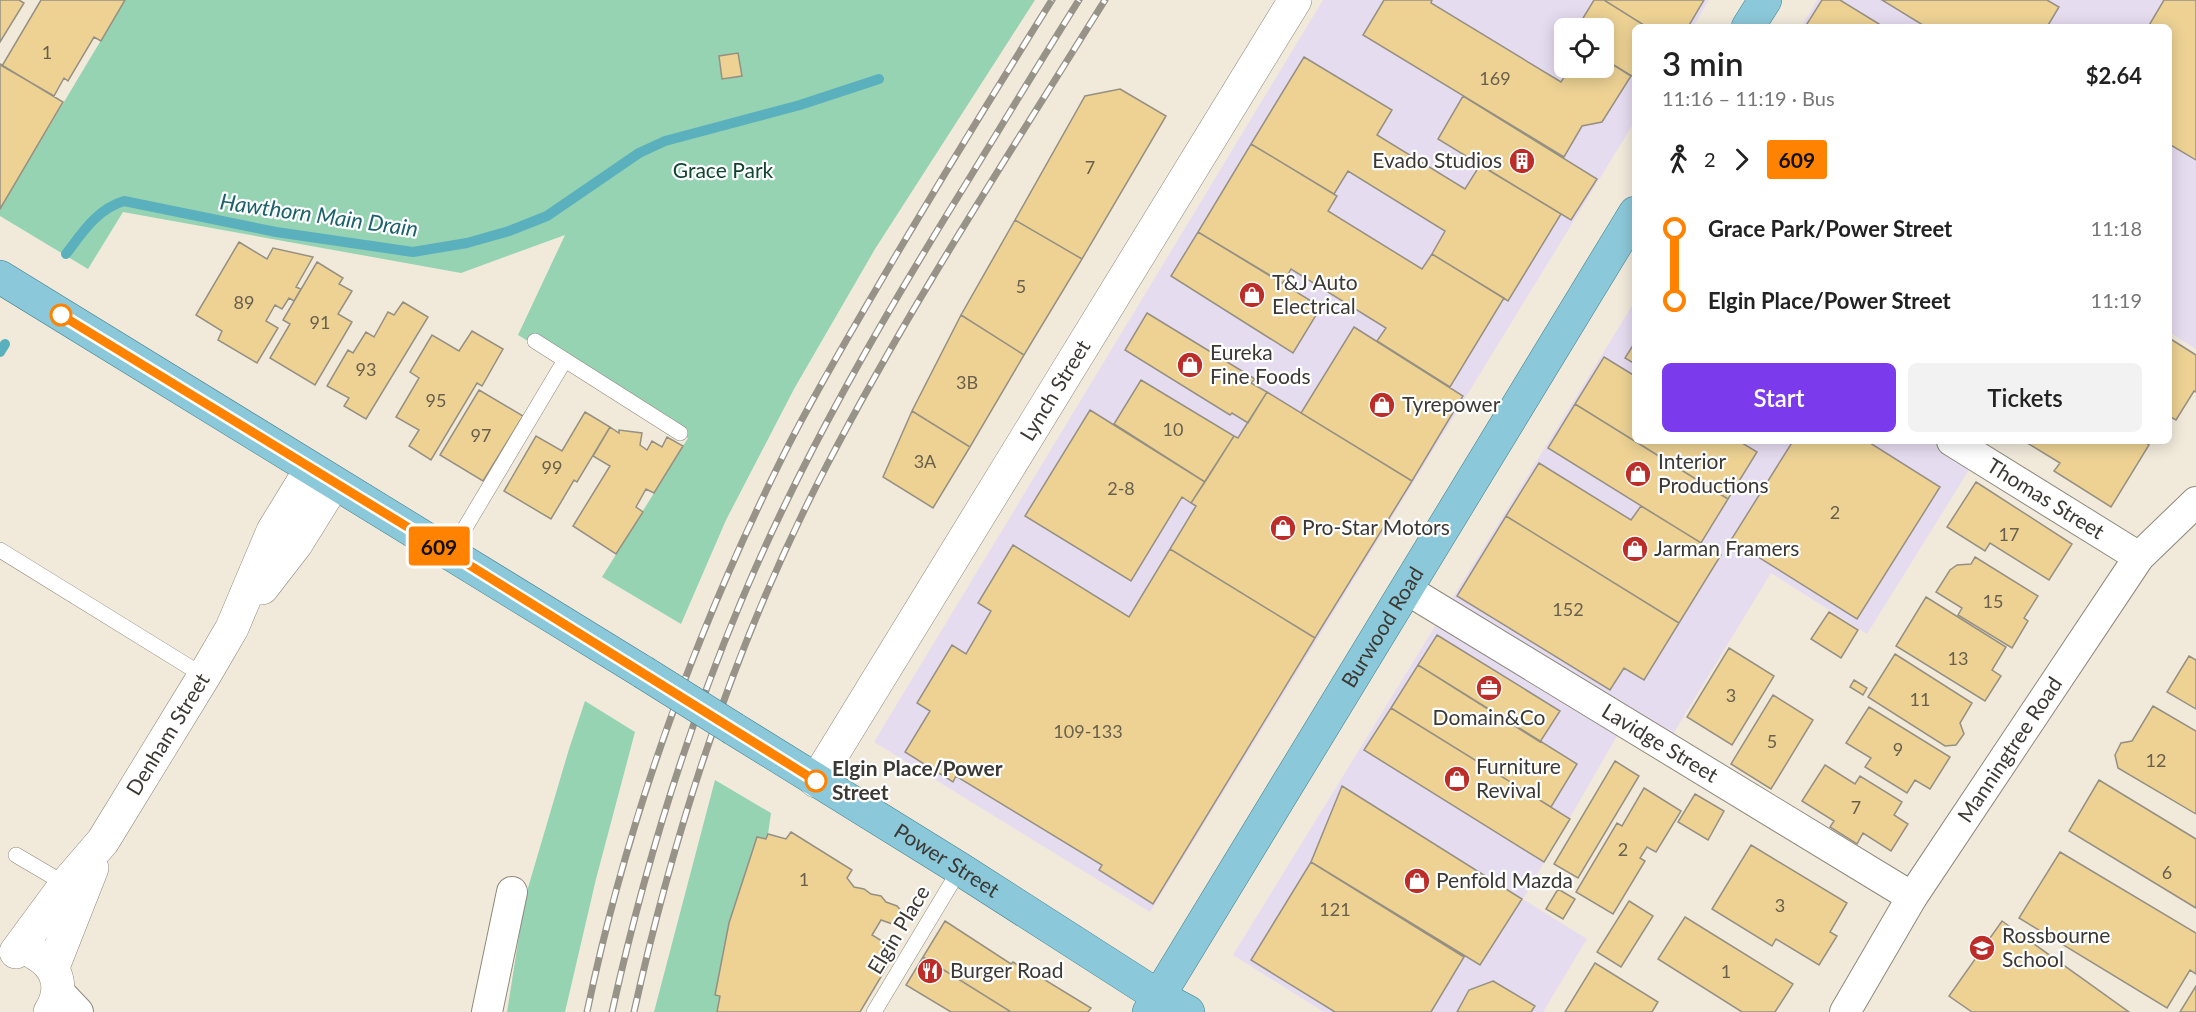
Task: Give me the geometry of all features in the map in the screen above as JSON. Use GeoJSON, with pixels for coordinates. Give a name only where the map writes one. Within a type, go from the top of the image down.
{"type":"FeatureCollection","features":[{"type":"Feature","properties":{"kind":"main road"},"geometry":{"type":"LineString","coordinates":[[1750,24],[1764,0]]}},
{"type":"Feature","properties":{"kind":"main road","name":"Burwood Road"},"geometry":{"type":"LineString","coordinates":[[1153,1004],[1406,589],[1630,231]]}},
{"type":"Feature","properties":{"kind":"main road","name":"Power Street"},"geometry":{"type":"LineString","coordinates":[[0,277],[960,869],[1153,1004],[1188,1012]]}},
{"type":"Feature","properties":{"kind":"street","name":"Lynch Street"},"geometry":{"type":"LineString","coordinates":[[816,781],[1294,0]]}},
{"type":"Feature","properties":{"kind":"street","name":"Thomas Street"},"geometry":{"type":"LineString","coordinates":[[1957,444],[2139,557]]}},
{"type":"Feature","properties":{"kind":"street","name":"Denham Street"},"geometry":{"type":"LineString","coordinates":[[8,955],[74,889],[231,628],[296,544],[322,476]]}},
{"type":"Feature","properties":{"kind":"street","name":"Manningtree Road"},"geometry":{"type":"LineString","coordinates":[[1845,1012],[1912,897],[2139,557],[2196,502]]}},
{"type":"Feature","properties":{"kind":"street","name":"Lavidge Street"},"geometry":{"type":"LineString","coordinates":[[1406,589],[1912,897]]}},
{"type":"Feature","properties":{"kind":"street","name":"Denham Street"},"geometry":{"type":"LineString","coordinates":[[60,996],[74,889]]}},
{"type":"Feature","properties":{"kind":"street"},"geometry":{"type":"LineString","coordinates":[[487,1012],[512,892]]}},
{"type":"Feature","properties":{"kind":"street"},"geometry":{"type":"LineString","coordinates":[[8,955],[27,951],[37,954],[60,996]]}},
{"type":"Feature","properties":{"kind":"lane"},"geometry":{"type":"LineString","coordinates":[[535,341],[680,433]]}},
{"type":"Feature","properties":{"kind":"lane"},"geometry":{"type":"LineString","coordinates":[[450,553],[565,360]]}},
{"type":"Feature","properties":{"kind":"lane"},"geometry":{"type":"LineString","coordinates":[[0,550],[204,676]]}},
{"type":"Feature","properties":{"kind":"lane"},"geometry":{"type":"LineString","coordinates":[[15,855],[74,889]]}},
{"type":"Feature","properties":{"kind":"lane","name":"Elgin Place"},"geometry":{"type":"LineString","coordinates":[[874,1012],[960,869]]}},
{"type":"Feature","properties":{"kind":"shaded area"},"geometry":{"type":"Polygon","coordinates":[[[1323,0],[1709,0],[1695,24],[1632,24],[1632,126],[1150,912],[874,742],[1323,0]]]}},
{"type":"Feature","properties":{"kind":"shaded area"},"geometry":{"type":"Polygon","coordinates":[[[1817,0],[2196,0],[2196,349],[2172,334],[2172,24],[1803,24],[1817,0]]]}},
{"type":"Feature","properties":{"kind":"shaded area"},"geometry":{"type":"Polygon","coordinates":[[[1632,306],[1632,444],[1985,444],[1867,634],[1771,573],[1673,734],[1632,710],[1523,899],[1587,939],[1543,1012],[1324,1012],[1233,955],[1632,306]]]}},
{"type":"Feature","properties":{"kind":"green space","name":"Grace Park"},"geometry":{"type":"Polygon","coordinates":[[[125,0],[1035,0],[875,249],[794,389],[726,520],[681,624],[602,577],[688,438],[518,335],[565,235],[461,273],[123,212],[88,269],[0,216],[0,209],[125,0]]]}},
{"type":"Feature","properties":{"kind":"green space"},"geometry":{"type":"Polygon","coordinates":[[[585,701],[635,732],[596,879],[565,1012],[507,1012],[525,898],[585,701]]]}},
{"type":"Feature","properties":{"kind":"green space"},"geometry":{"type":"Polygon","coordinates":[[[715,780],[771,813],[768,834],[766,839],[757,837],[715,995],[720,996],[717,1012],[654,1012],[715,780]]]}},
{"type":"Feature","properties":{"kind":"building"},"geometry":{"type":"Polygon","coordinates":[[[0,0],[19,0],[24,3],[0,42],[0,0]]]}},
{"type":"Feature","properties":{"kind":"building"},"geometry":{"type":"Polygon","coordinates":[[[41,0],[125,0],[101,41],[94,37],[68,81],[64,78],[54,96],[2,66],[41,0]]]}},
{"type":"Feature","properties":{"kind":"building"},"geometry":{"type":"Polygon","coordinates":[[[1384,0],[1432,0],[1431,3],[1561,82],[1564,78],[1614,78],[1614,65],[1631,76],[1602,122],[1582,126],[1564,157],[1363,35],[1384,0]]]}},
{"type":"Feature","properties":{"kind":"building"},"geometry":{"type":"Polygon","coordinates":[[[1594,0],[1604,0],[1642,24],[1632,24],[1632,76],[1614,65],[1614,18],[1583,18],[1594,0]]]}},
{"type":"Feature","properties":{"kind":"building"},"geometry":{"type":"Polygon","coordinates":[[[1604,0],[1704,0],[1690,24],[1642,24],[1604,0]]]}},
{"type":"Feature","properties":{"kind":"building"},"geometry":{"type":"Polygon","coordinates":[[[1822,0],[1840,0],[1879,24],[1807,24],[1822,0]]]}},
{"type":"Feature","properties":{"kind":"building"},"geometry":{"type":"Polygon","coordinates":[[[1882,0],[2047,0],[2059,7],[2049,24],[1921,24],[1882,0]]]}},
{"type":"Feature","properties":{"kind":"building"},"geometry":{"type":"Polygon","coordinates":[[[2164,0],[2196,0],[2196,160],[2172,146],[2172,24],[2150,24],[2164,0]]]}},
{"type":"Feature","properties":{"kind":"building"},"geometry":{"type":"Polygon","coordinates":[[[738,53],[742,76],[722,79],[719,56],[738,53]]]}},
{"type":"Feature","properties":{"kind":"building"},"geometry":{"type":"Polygon","coordinates":[[[1304,57],[1392,110],[1377,135],[1465,189],[1480,165],[1561,214],[1508,301],[1432,254],[1445,231],[1348,171],[1334,194],[1251,144],[1304,57]]]}},
{"type":"Feature","properties":{"kind":"building"},"geometry":{"type":"Polygon","coordinates":[[[0,64],[63,102],[0,209],[0,64]]]}},
{"type":"Feature","properties":{"kind":"building"},"geometry":{"type":"Polygon","coordinates":[[[1120,89],[1166,116],[1082,259],[1015,220],[1085,96],[1120,89]]]}},
{"type":"Feature","properties":{"kind":"building","name":"Evado Studios"},"geometry":{"type":"Polygon","coordinates":[[[1463,96],[1597,179],[1571,220],[1438,139],[1463,96]]]}},
{"type":"Feature","properties":{"kind":"building"},"geometry":{"type":"Polygon","coordinates":[[[1251,144],[1337,196],[1328,211],[1422,269],[1432,254],[1504,298],[1450,387],[1377,341],[1386,328],[1291,269],[1283,283],[1198,232],[1251,144]]]}},
{"type":"Feature","properties":{"kind":"building"},"geometry":{"type":"Polygon","coordinates":[[[1015,220],[1082,259],[1024,355],[961,315],[1015,220]]]}},
{"type":"Feature","properties":{"kind":"building","name":"T&J Auto Electrical"},"geometry":{"type":"Polygon","coordinates":[[[1198,232],[1321,307],[1293,353],[1171,276],[1198,232]]]}},
{"type":"Feature","properties":{"kind":"building"},"geometry":{"type":"Polygon","coordinates":[[[239,242],[267,259],[273,248],[313,257],[296,287],[301,289],[294,301],[289,298],[282,309],[275,305],[266,321],[278,328],[257,363],[218,340],[222,331],[196,315],[239,242]]]}},
{"type":"Feature","properties":{"kind":"building"},"geometry":{"type":"Polygon","coordinates":[[[317,262],[343,278],[339,284],[352,291],[338,314],[352,322],[315,385],[270,358],[290,324],[283,320],[317,262]]]}},
{"type":"Feature","properties":{"kind":"building"},"geometry":{"type":"Polygon","coordinates":[[[403,302],[428,317],[366,419],[344,406],[349,398],[327,386],[348,350],[353,353],[366,332],[374,337],[388,312],[394,315],[403,302]]]}},
{"type":"Feature","properties":{"kind":"building","name":"Eureka Fine Foods"},"geometry":{"type":"Polygon","coordinates":[[[1147,313],[1255,379],[1251,383],[1267,392],[1248,423],[1232,413],[1230,415],[1125,350],[1147,313]]]}},
{"type":"Feature","properties":{"kind":"building"},"geometry":{"type":"Polygon","coordinates":[[[961,315],[1024,355],[970,447],[912,411],[961,315]]]}},
{"type":"Feature","properties":{"kind":"building","name":"Tyrepower"},"geometry":{"type":"Polygon","coordinates":[[[1354,327],[1463,396],[1412,481],[1301,413],[1354,327]]]}},
{"type":"Feature","properties":{"kind":"building"},"geometry":{"type":"Polygon","coordinates":[[[472,331],[503,349],[482,386],[477,383],[431,460],[409,446],[419,430],[396,417],[419,378],[410,372],[432,335],[459,351],[472,331]]]}},
{"type":"Feature","properties":{"kind":"building"},"geometry":{"type":"Polygon","coordinates":[[[2172,340],[2196,355],[2196,392],[2194,391],[2176,420],[2172,418],[2172,340]]]}},
{"type":"Feature","properties":{"kind":"building"},"geometry":{"type":"Polygon","coordinates":[[[1632,347],[1632,362],[1625,358],[1632,347]]]}},
{"type":"Feature","properties":{"kind":"building"},"geometry":{"type":"Polygon","coordinates":[[[1604,357],[1632,374],[1632,439],[1575,404],[1604,357]]]}},
{"type":"Feature","properties":{"kind":"building"},"geometry":{"type":"Polygon","coordinates":[[[1141,380],[1234,436],[1205,482],[1114,424],[1141,380]]]}},
{"type":"Feature","properties":{"kind":"building"},"geometry":{"type":"Polygon","coordinates":[[[479,390],[523,416],[483,481],[440,455],[479,390]]]}},
{"type":"Feature","properties":{"kind":"building","name":"Pro-Star Motors"},"geometry":{"type":"Polygon","coordinates":[[[1267,392],[1412,481],[1315,638],[1170,549],[1196,506],[1191,503],[1234,436],[1238,438],[1267,392]]]}},
{"type":"Feature","properties":{"kind":"building","name":"Interior Productions"},"geometry":{"type":"Polygon","coordinates":[[[1575,404],[1632,439],[1632,444],[1639,444],[1728,499],[1701,543],[1548,448],[1575,404]]]}},
{"type":"Feature","properties":{"kind":"building"},"geometry":{"type":"Polygon","coordinates":[[[1090,410],[1205,482],[1191,503],[1182,497],[1131,581],[1025,516],[1090,410]]]}},
{"type":"Feature","properties":{"kind":"building"},"geometry":{"type":"Polygon","coordinates":[[[912,411],[970,447],[933,508],[883,477],[912,411]]]}},
{"type":"Feature","properties":{"kind":"building"},"geometry":{"type":"Polygon","coordinates":[[[585,412],[610,427],[577,482],[574,480],[551,519],[504,491],[536,436],[562,451],[585,412]]]}},
{"type":"Feature","properties":{"kind":"building"},"geometry":{"type":"Polygon","coordinates":[[[610,427],[619,433],[619,430],[642,433],[640,445],[647,450],[652,441],[662,447],[667,437],[683,446],[654,493],[646,489],[636,507],[643,512],[616,554],[573,526],[610,466],[593,456],[610,427]]]}},
{"type":"Feature","properties":{"kind":"building"},"geometry":{"type":"Polygon","coordinates":[[[1639,444],[1744,444],[1757,452],[1728,499],[1639,444]]]}},
{"type":"Feature","properties":{"kind":"building"},"geometry":{"type":"Polygon","coordinates":[[[1791,444],[1872,444],[1940,487],[1857,619],[1731,540],[1791,444]]]}},
{"type":"Feature","properties":{"kind":"building"},"geometry":{"type":"Polygon","coordinates":[[[2029,444],[2149,445],[2111,507],[2054,471],[2060,463],[2029,444]]]}},
{"type":"Feature","properties":{"kind":"building","name":"Jarman Framers"},"geometry":{"type":"Polygon","coordinates":[[[1539,463],[1631,520],[1641,506],[1721,555],[1679,623],[1506,516],[1539,463]]]}},
{"type":"Feature","properties":{"kind":"building"},"geometry":{"type":"Polygon","coordinates":[[[1976,482],[2072,544],[2049,580],[1990,543],[1985,551],[1947,527],[1976,482]]]}},
{"type":"Feature","properties":{"kind":"building"},"geometry":{"type":"Polygon","coordinates":[[[1506,516],[1679,623],[1644,680],[1624,668],[1610,690],[1457,596],[1506,516]]]}},
{"type":"Feature","properties":{"kind":"building"},"geometry":{"type":"Polygon","coordinates":[[[1013,545],[1129,617],[1170,549],[1315,638],[1153,904],[1099,870],[1102,865],[956,776],[953,782],[905,752],[930,711],[917,703],[952,645],[966,654],[991,611],[978,603],[1013,545]]]}},
{"type":"Feature","properties":{"kind":"building"},"geometry":{"type":"Polygon","coordinates":[[[1975,557],[2038,596],[2024,618],[2028,621],[2012,648],[1958,615],[1962,608],[1936,592],[1950,570],[1957,565],[1971,564],[1975,557]]]}},
{"type":"Feature","properties":{"kind":"building"},"geometry":{"type":"Polygon","coordinates":[[[1926,597],[2006,647],[1992,670],[2001,676],[1985,701],[1896,646],[1926,597]]]}},
{"type":"Feature","properties":{"kind":"building"},"geometry":{"type":"Polygon","coordinates":[[[1829,612],[1858,630],[1841,658],[1811,639],[1829,612]]]}},
{"type":"Feature","properties":{"kind":"building","name":"Domain&Co"},"geometry":{"type":"Polygon","coordinates":[[[1437,635],[1560,711],[1540,742],[1418,665],[1437,635]]]}},
{"type":"Feature","properties":{"kind":"building"},"geometry":{"type":"Polygon","coordinates":[[[1729,648],[1774,676],[1732,745],[1687,717],[1729,648]]]}},
{"type":"Feature","properties":{"kind":"building"},"geometry":{"type":"Polygon","coordinates":[[[1895,654],[1972,703],[1960,723],[1964,734],[1956,745],[1945,746],[1868,697],[1895,654]]]}},
{"type":"Feature","properties":{"kind":"building"},"geometry":{"type":"Polygon","coordinates":[[[2189,656],[2196,660],[2196,709],[2167,692],[2189,656]]]}},
{"type":"Feature","properties":{"kind":"building"},"geometry":{"type":"Polygon","coordinates":[[[1418,665],[1577,764],[1551,807],[1391,708],[1418,665]]]}},
{"type":"Feature","properties":{"kind":"building"},"geometry":{"type":"Polygon","coordinates":[[[1854,680],[1867,688],[1863,695],[1850,687],[1854,680]]]}},
{"type":"Feature","properties":{"kind":"building"},"geometry":{"type":"Polygon","coordinates":[[[1773,695],[1813,720],[1771,789],[1731,764],[1773,695]]]}},
{"type":"Feature","properties":{"kind":"building"},"geometry":{"type":"Polygon","coordinates":[[[2153,706],[2196,731],[2196,814],[2118,768],[2115,755],[2121,743],[2132,741],[2153,706]]]}},
{"type":"Feature","properties":{"kind":"building"},"geometry":{"type":"Polygon","coordinates":[[[1869,707],[1950,757],[1930,789],[1915,780],[1907,793],[1865,767],[1871,758],[1846,743],[1869,707]]]}},
{"type":"Feature","properties":{"kind":"building","name":"Furniture Revival"},"geometry":{"type":"Polygon","coordinates":[[[1391,708],[1570,819],[1544,862],[1364,750],[1391,708]]]}},
{"type":"Feature","properties":{"kind":"building"},"geometry":{"type":"Polygon","coordinates":[[[1615,761],[1639,776],[1578,878],[1554,864],[1615,761]]]}},
{"type":"Feature","properties":{"kind":"building"},"geometry":{"type":"Polygon","coordinates":[[[1825,765],[1855,784],[1860,776],[1902,802],[1894,815],[1908,824],[1891,851],[1863,833],[1857,844],[1830,827],[1834,821],[1802,801],[1825,765]]]}},
{"type":"Feature","properties":{"kind":"building"},"geometry":{"type":"Polygon","coordinates":[[[2099,780],[2196,839],[2196,908],[2069,831],[2099,780]]]}},
{"type":"Feature","properties":{"kind":"building","name":"Penfold Mazda"},"geometry":{"type":"Polygon","coordinates":[[[1342,786],[1522,899],[1480,965],[1311,862],[1342,786]]]}},
{"type":"Feature","properties":{"kind":"building"},"geometry":{"type":"Polygon","coordinates":[[[1644,788],[1681,811],[1656,852],[1647,847],[1640,858],[1645,861],[1613,914],[1576,892],[1617,823],[1622,826],[1644,788]]]}},
{"type":"Feature","properties":{"kind":"building"},"geometry":{"type":"Polygon","coordinates":[[[1695,794],[1724,811],[1708,840],[1678,822],[1695,794]]]}},
{"type":"Feature","properties":{"kind":"building"},"geometry":{"type":"Polygon","coordinates":[[[791,832],[852,870],[847,878],[854,887],[881,896],[886,902],[897,906],[903,913],[905,921],[901,927],[881,920],[872,935],[897,950],[860,1012],[717,1012],[720,996],[715,995],[729,923],[757,837],[766,839],[768,834],[786,839],[791,832]]]}},
{"type":"Feature","properties":{"kind":"building"},"geometry":{"type":"Polygon","coordinates":[[[1751,845],[1847,903],[1830,932],[1837,936],[1819,965],[1776,939],[1772,946],[1712,909],[1751,845]]]}},
{"type":"Feature","properties":{"kind":"building"},"geometry":{"type":"Polygon","coordinates":[[[2060,852],[2196,933],[2196,974],[2190,970],[2167,1008],[2019,918],[2060,852]]]}},
{"type":"Feature","properties":{"kind":"building"},"geometry":{"type":"Polygon","coordinates":[[[1311,862],[1464,957],[1431,1012],[1335,1012],[1251,960],[1311,862]]]}},
{"type":"Feature","properties":{"kind":"building"},"geometry":{"type":"Polygon","coordinates":[[[1558,889],[1575,899],[1563,919],[1546,909],[1558,889]]]}},
{"type":"Feature","properties":{"kind":"building"},"geometry":{"type":"Polygon","coordinates":[[[1629,901],[1653,916],[1621,967],[1597,952],[1629,901]]]}},
{"type":"Feature","properties":{"kind":"building"},"geometry":{"type":"Polygon","coordinates":[[[1685,917],[1793,984],[1775,1012],[1742,1012],[1658,959],[1685,917]]]}},
{"type":"Feature","properties":{"kind":"building"},"geometry":{"type":"Polygon","coordinates":[[[945,921],[1011,964],[1013,962],[1036,977],[1037,975],[1091,1008],[1088,1012],[1011,1012],[923,957],[945,921]]]}},
{"type":"Feature","properties":{"kind":"building"},"geometry":{"type":"Polygon","coordinates":[[[2002,921],[2129,1012],[1972,1012],[1949,996],[2002,921]]]}},
{"type":"Feature","properties":{"kind":"building","name":"Burger Road"},"geometry":{"type":"Polygon","coordinates":[[[923,957],[1011,1012],[951,1012],[906,985],[923,957]]]}},
{"type":"Feature","properties":{"kind":"building"},"geometry":{"type":"Polygon","coordinates":[[[1595,963],[1658,1002],[1652,1012],[1565,1012],[1595,963]]]}},
{"type":"Feature","properties":{"kind":"building"},"geometry":{"type":"Polygon","coordinates":[[[1493,981],[1535,1006],[1531,1012],[1457,1012],[1469,990],[1493,981]]]}},
{"type":"Feature","properties":{"kind":"building"},"geometry":{"type":"Polygon","coordinates":[[[2196,986],[2196,1012],[2180,1012],[2196,986]]]}},
{"type":"Feature","properties":{"kind":"waterway","name":"Hawthorn Main Drain"},"geometry":{"type":"LineString","coordinates":[[66,254],[98,216],[124,201],[276,232],[413,252],[467,243],[509,231],[547,216],[639,153],[665,141],[800,105],[879,79]]}},
{"type":"Feature","properties":{"kind":"waterway","name":"Hawthorn Main Drain"},"geometry":{"type":"LineString","coordinates":[[0,352],[5,344]]}},
{"type":"Feature","properties":{"kind":"railway"},"geometry":{"type":"LineString","coordinates":[[587,1012],[622,868],[667,728],[693,659],[751,523],[820,387],[905,240],[1052,0]]}},
{"type":"Feature","properties":{"kind":"railway"},"geometry":{"type":"LineString","coordinates":[[612,1012],[637,908],[667,805],[720,653],[764,550],[816,443],[873,339],[1079,0]]}},
{"type":"Feature","properties":{"kind":"railway"},"geometry":{"type":"LineString","coordinates":[[634,1012],[669,871],[713,732],[737,664],[795,530],[827,465],[892,346],[1105,0]]}},
{"type":"Feature","properties":{"kind":"bus line","name":"609"},"geometry":{"type":"LineString","coordinates":[[61,315],[816,781]]}},
{"type":"Feature","properties":{"kind":"place","name":"Evado Studios"},"geometry":{"type":"Point","coordinates":[1522,161]}},
{"type":"Feature","properties":{"kind":"place","name":"T&J Auto Electrical"},"geometry":{"type":"Point","coordinates":[1252,295]}},
{"type":"Feature","properties":{"kind":"place","name":"Eureka Fine Foods"},"geometry":{"type":"Point","coordinates":[1190,365]}},
{"type":"Feature","properties":{"kind":"place","name":"Tyrepower"},"geometry":{"type":"Point","coordinates":[1382,405]}},
{"type":"Feature","properties":{"kind":"place","name":"Interior Productions"},"geometry":{"type":"Point","coordinates":[1638,474]}},
{"type":"Feature","properties":{"kind":"place","name":"Pro-Star Motors"},"geometry":{"type":"Point","coordinates":[1283,528]}},
{"type":"Feature","properties":{"kind":"place","name":"Jarman Framers"},"geometry":{"type":"Point","coordinates":[1635,549]}},
{"type":"Feature","properties":{"kind":"place","name":"Domain&Co"},"geometry":{"type":"Point","coordinates":[1489,688]}},
{"type":"Feature","properties":{"kind":"place","name":"Furniture Revival"},"geometry":{"type":"Point","coordinates":[1457,779]}},
{"type":"Feature","properties":{"kind":"place","name":"Elgin Place/Power Street"},"geometry":{"type":"Point","coordinates":[816,781]}},
{"type":"Feature","properties":{"kind":"place","name":"Penfold Mazda"},"geometry":{"type":"Point","coordinates":[1417,881]}},
{"type":"Feature","properties":{"kind":"place","name":"Rossbourne School"},"geometry":{"type":"Point","coordinates":[1982,948]}},
{"type":"Feature","properties":{"kind":"place","name":"Burger Road"},"geometry":{"type":"Point","coordinates":[930,971]}}]}
